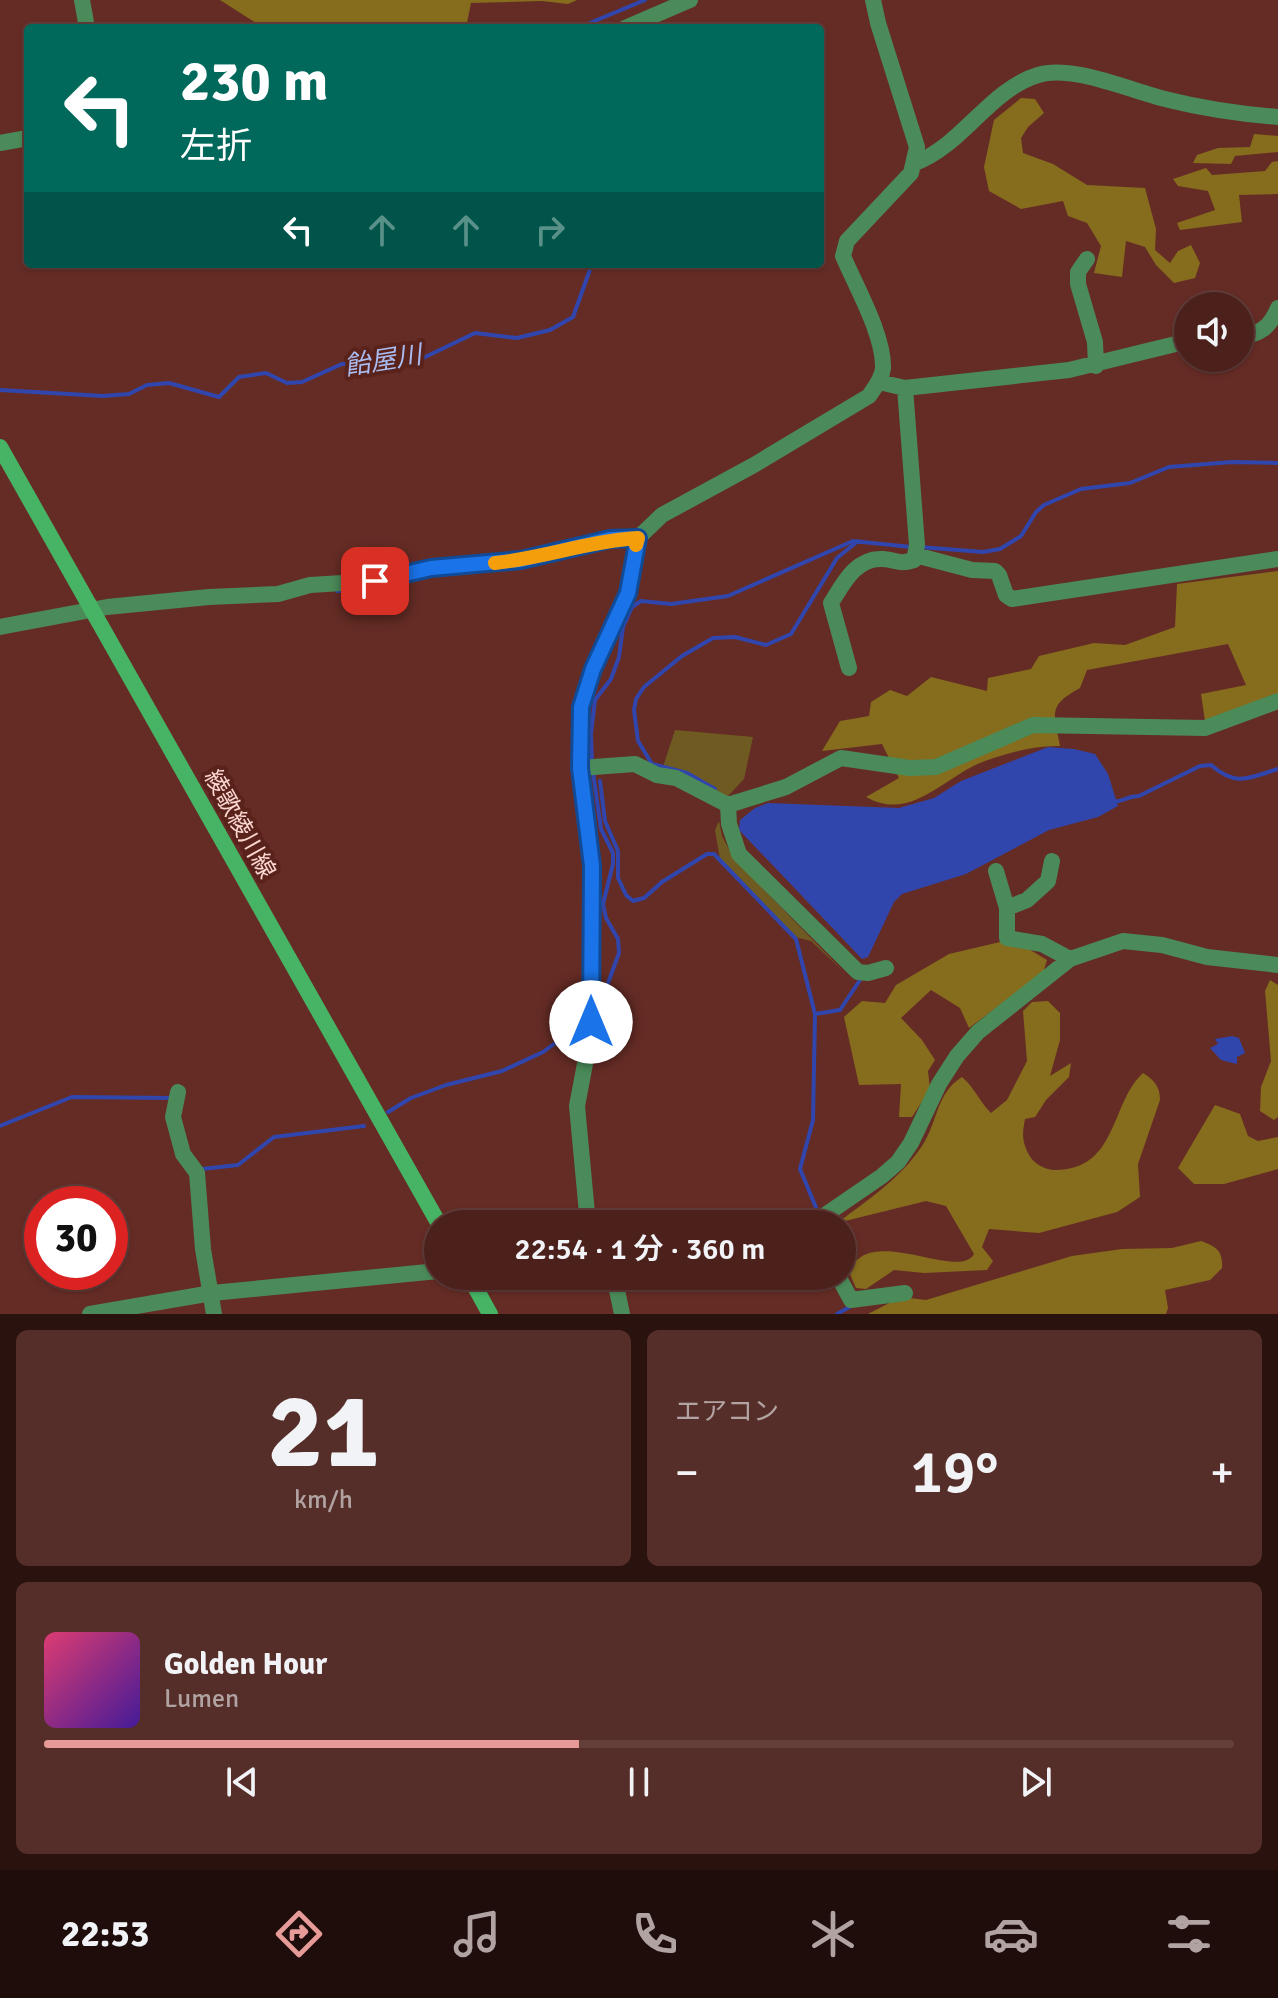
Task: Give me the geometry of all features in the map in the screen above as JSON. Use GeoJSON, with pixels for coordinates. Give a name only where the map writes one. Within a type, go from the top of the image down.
{"type":"FeatureCollection","features":[{"type":"Feature","properties":{"kind":"main road","name":"綾歌綾川線"},"geometry":{"type":"LineString","coordinates":[[0,447],[431,1210]]}},
{"type":"Feature","properties":{"kind":"main road"},"geometry":{"type":"LineString","coordinates":[[477,1290],[490,1314]]}},
{"type":"Feature","properties":{"kind":"street"},"geometry":{"type":"LineString","coordinates":[[82,0],[86,24]]}},
{"type":"Feature","properties":{"kind":"street"},"geometry":{"type":"LineString","coordinates":[[634,24],[690,0]]}},
{"type":"Feature","properties":{"kind":"street"},"geometry":{"type":"LineString","coordinates":[[587,1210],[577,1106],[591,1027],[592,866],[588,768],[581,707],[593,669],[628,593],[638,538],[662,515],[754,465],[869,396],[879,382],[883,367],[875,330],[843,256],[844,249],[847,241],[911,173],[917,147],[873,0]]}},
{"type":"Feature","properties":{"kind":"street"},"geometry":{"type":"LineString","coordinates":[[915,163],[934,156],[1013,87],[1040,74],[1078,74],[1166,100],[1230,113],[1278,117]]}},
{"type":"Feature","properties":{"kind":"street"},"geometry":{"type":"LineString","coordinates":[[0,143],[24,139]]}},
{"type":"Feature","properties":{"kind":"street"},"geometry":{"type":"LineString","coordinates":[[1087,259],[1078,272],[1078,284],[1095,342],[1096,366]]}},
{"type":"Feature","properties":{"kind":"street"},"geometry":{"type":"LineString","coordinates":[[1254,335],[1269,326],[1278,308]]}},
{"type":"Feature","properties":{"kind":"street"},"geometry":{"type":"LineString","coordinates":[[879,382],[905,388],[1096,366],[1174,345]]}},
{"type":"Feature","properties":{"kind":"street"},"geometry":{"type":"LineString","coordinates":[[849,668],[831,603],[852,572],[867,561],[883,559],[900,564],[914,560],[916,549],[905,388]]}},
{"type":"Feature","properties":{"kind":"street"},"geometry":{"type":"LineString","coordinates":[[0,627],[92,611],[209,597],[278,594],[310,585],[375,581],[431,568],[521,560],[610,539],[638,538]]}},
{"type":"Feature","properties":{"kind":"street"},"geometry":{"type":"LineString","coordinates":[[916,549],[972,570],[995,571],[1006,595],[1012,599],[1278,559]]}},
{"type":"Feature","properties":{"kind":"street"},"geometry":{"type":"LineString","coordinates":[[588,768],[635,764],[657,775],[676,778],[728,805],[786,787],[841,758],[910,768],[936,767],[1033,725],[1205,728],[1278,701]]}},
{"type":"Feature","properties":{"kind":"street"},"geometry":{"type":"LineString","coordinates":[[728,805],[729,824],[739,854],[858,972],[868,973],[886,968]]}},
{"type":"Feature","properties":{"kind":"street"},"geometry":{"type":"LineString","coordinates":[[1007,908],[1027,900],[1048,881],[1052,861]]}},
{"type":"Feature","properties":{"kind":"street"},"geometry":{"type":"LineString","coordinates":[[996,871],[1007,908],[1007,938],[1042,944],[1070,959]]}},
{"type":"Feature","properties":{"kind":"street"},"geometry":{"type":"LineString","coordinates":[[832,1210],[898,1162],[911,1143],[939,1084],[957,1056],[978,1032],[1070,959],[1123,941],[1162,945],[1207,957],[1278,965]]}},
{"type":"Feature","properties":{"kind":"street"},"geometry":{"type":"LineString","coordinates":[[177,1098],[173,1117],[183,1154],[197,1173],[203,1249],[214,1314]]}},
{"type":"Feature","properties":{"kind":"street"},"geometry":{"type":"LineString","coordinates":[[90,1314],[212,1293],[424,1272]]}},
{"type":"Feature","properties":{"kind":"street"},"geometry":{"type":"LineString","coordinates":[[617,1290],[622,1314]]}},
{"type":"Feature","properties":{"kind":"street"},"geometry":{"type":"LineString","coordinates":[[848,1290],[854,1298],[905,1293]]}},
{"type":"Feature","properties":{"kind":"shaded area"},"geometry":{"type":"Polygon","coordinates":[[[220,0],[577,0],[568,4],[542,1],[471,3],[467,24],[258,24],[220,0]]]}},
{"type":"Feature","properties":{"kind":"shaded area"},"geometry":{"type":"Polygon","coordinates":[[[1021,98],[1035,99],[1044,113],[1021,138],[1023,153],[1053,164],[1087,185],[1145,188],[1156,229],[1155,250],[1170,263],[1178,251],[1191,245],[1200,263],[1195,278],[1174,283],[1156,265],[1145,247],[1126,241],[1122,277],[1094,273],[1101,246],[1087,223],[1068,216],[1063,201],[1021,209],[989,191],[984,167],[994,120],[1021,98]]]}},
{"type":"Feature","properties":{"kind":"shaded area"},"geometry":{"type":"Polygon","coordinates":[[[1254,134],[1278,136],[1278,152],[1235,156],[1231,164],[1193,163],[1197,155],[1218,148],[1250,147],[1254,134]]]}},
{"type":"Feature","properties":{"kind":"shaded area"},"geometry":{"type":"Polygon","coordinates":[[[1278,161],[1278,194],[1239,195],[1242,222],[1180,230],[1177,223],[1215,210],[1208,191],[1178,186],[1173,179],[1206,168],[1212,175],[1265,171],[1272,162],[1278,161]]]}},
{"type":"Feature","properties":{"kind":"shaded area"},"geometry":{"type":"Polygon","coordinates":[[[1278,571],[1278,706],[1205,721],[1201,694],[1246,685],[1228,644],[1087,670],[1080,688],[1062,700],[1055,711],[1060,746],[1022,750],[985,761],[913,801],[883,803],[866,797],[899,778],[882,744],[822,751],[840,721],[869,716],[871,702],[890,690],[907,696],[931,677],[987,691],[988,678],[1031,669],[1039,656],[1094,643],[1125,645],[1175,627],[1177,584],[1278,571]]]}},
{"type":"Feature","properties":{"kind":"shaded area"},"geometry":{"type":"Polygon","coordinates":[[[675,730],[753,737],[744,779],[728,796],[662,770],[675,730]]]}},
{"type":"Feature","properties":{"kind":"shaded area"},"geometry":{"type":"Polygon","coordinates":[[[1048,747],[1095,754],[1108,774],[1118,806],[1098,817],[1049,830],[966,874],[902,894],[894,902],[868,957],[862,959],[739,830],[740,820],[755,808],[768,803],[899,808],[934,798],[961,781],[1048,747]]]}},
{"type":"Feature","properties":{"kind":"shaded area"},"geometry":{"type":"Polygon","coordinates":[[[719,821],[722,836],[734,859],[842,970],[811,941],[795,937],[720,859],[715,830],[719,821]]]}},
{"type":"Feature","properties":{"kind":"shaded area"},"geometry":{"type":"Polygon","coordinates":[[[1000,942],[1027,948],[1047,960],[1043,973],[969,1028],[960,1008],[931,990],[901,1018],[922,1040],[935,1060],[928,1071],[930,1089],[912,1117],[899,1117],[901,1084],[859,1085],[844,1017],[862,1001],[885,1003],[896,985],[949,954],[1000,942]]]}},
{"type":"Feature","properties":{"kind":"shaded area"},"geometry":{"type":"Polygon","coordinates":[[[1270,980],[1278,985],[1278,1117],[1274,1120],[1260,1111],[1261,1087],[1271,1061],[1265,991],[1270,980]]]}},
{"type":"Feature","properties":{"kind":"shaded area"},"geometry":{"type":"Polygon","coordinates":[[[1048,1001],[1060,1013],[1060,1040],[1050,1076],[1071,1063],[1069,1077],[1046,1100],[1035,1117],[1025,1119],[1023,1138],[1029,1155],[1040,1166],[1055,1170],[1076,1167],[1091,1159],[1102,1147],[1132,1086],[1143,1073],[1156,1084],[1160,1100],[1138,1164],[1140,1197],[1117,1212],[1039,1233],[989,1229],[982,1247],[993,1261],[987,1270],[924,1273],[894,1270],[866,1289],[856,1288],[856,1262],[875,1252],[951,1262],[965,1261],[974,1254],[946,1206],[926,1201],[856,1218],[854,1210],[883,1188],[913,1158],[927,1137],[947,1091],[962,1077],[991,1113],[1007,1100],[1027,1061],[1023,1011],[1032,1002],[1048,1001]]]}},
{"type":"Feature","properties":{"kind":"shaded area"},"geometry":{"type":"Polygon","coordinates":[[[1239,1038],[1245,1053],[1237,1057],[1237,1064],[1221,1060],[1210,1048],[1218,1044],[1215,1039],[1239,1038]]]}},
{"type":"Feature","properties":{"kind":"shaded area"},"geometry":{"type":"Polygon","coordinates":[[[1215,1105],[1240,1114],[1248,1136],[1258,1141],[1278,1137],[1278,1169],[1224,1184],[1194,1184],[1178,1168],[1215,1105]]]}},
{"type":"Feature","properties":{"kind":"shaded area"},"geometry":{"type":"Polygon","coordinates":[[[1201,1241],[1218,1250],[1222,1268],[1210,1280],[1165,1290],[1166,1314],[868,1314],[901,1297],[926,1300],[1072,1256],[1122,1249],[1172,1248],[1201,1241]]]}},
{"type":"Feature","properties":{"kind":"waterway","name":"飴屋川"},"geometry":{"type":"LineString","coordinates":[[588,24],[645,0]]}},
{"type":"Feature","properties":{"kind":"waterway","name":"飴屋川"},"geometry":{"type":"LineString","coordinates":[[0,390],[103,396],[129,394],[147,385],[169,383],[219,397],[239,377],[266,373],[287,383],[302,382],[342,364],[419,360],[475,333],[517,338],[550,330],[573,317],[591,268]]}},
{"type":"Feature","properties":{"kind":"waterway"},"geometry":{"type":"LineString","coordinates":[[920,547],[983,552],[1000,549],[1021,536],[1044,505],[1081,489],[1130,483],[1169,467],[1232,462],[1278,463]]}},
{"type":"Feature","properties":{"kind":"waterway"},"geometry":{"type":"LineString","coordinates":[[592,763],[595,700],[611,679],[619,657],[623,627],[632,607],[641,601],[671,604],[728,596],[853,541],[911,547]]}},
{"type":"Feature","properties":{"kind":"waterway"},"geometry":{"type":"LineString","coordinates":[[715,789],[687,773],[652,764],[638,741],[634,710],[636,699],[644,687],[682,656],[713,638],[735,637],[766,645],[791,634],[837,558],[858,541]]}},
{"type":"Feature","properties":{"kind":"waterway"},"geometry":{"type":"LineString","coordinates":[[337,591],[372,589]]}},
{"type":"Feature","properties":{"kind":"waterway"},"geometry":{"type":"LineString","coordinates":[[1112,802],[1139,796],[1200,766],[1211,765],[1228,776],[1243,779],[1278,769]]}},
{"type":"Feature","properties":{"kind":"waterway"},"geometry":{"type":"LineString","coordinates":[[593,772],[601,829],[613,853],[603,904],[606,918],[618,939],[619,953],[604,994],[609,1009],[595,1026]]}},
{"type":"Feature","properties":{"kind":"waterway"},"geometry":{"type":"LineString","coordinates":[[600,781],[605,821],[618,851],[618,878],[626,895],[633,901],[644,898],[662,882],[707,854],[714,854],[796,939],[815,1014],[813,1120],[800,1169],[817,1210]]}},
{"type":"Feature","properties":{"kind":"waterway"},"geometry":{"type":"LineString","coordinates":[[815,1014],[840,1010],[860,980]]}},
{"type":"Feature","properties":{"kind":"waterway"},"geometry":{"type":"LineString","coordinates":[[388,1112],[411,1098],[446,1085],[502,1071],[543,1052],[569,1033],[586,1027]]}},
{"type":"Feature","properties":{"kind":"waterway"},"geometry":{"type":"LineString","coordinates":[[0,1126],[72,1097],[172,1098]]}},
{"type":"Feature","properties":{"kind":"waterway"},"geometry":{"type":"LineString","coordinates":[[202,1169],[238,1165],[274,1137],[364,1126]]}},
{"type":"Feature","properties":{"kind":"waterway"},"geometry":{"type":"LineString","coordinates":[[837,1314],[853,1305]]}},
{"type":"Feature","properties":{"kind":"slow traffic"},"geometry":{"type":"LineString","coordinates":[[495,563],[610,539],[638,538],[636,545]]}},
{"type":"Feature","properties":{"kind":"route"},"geometry":{"type":"LineString","coordinates":[[375,581],[431,568],[521,560],[610,539],[638,538],[628,593],[593,669],[581,707],[580,768],[592,866],[591,1022]]}}]}
